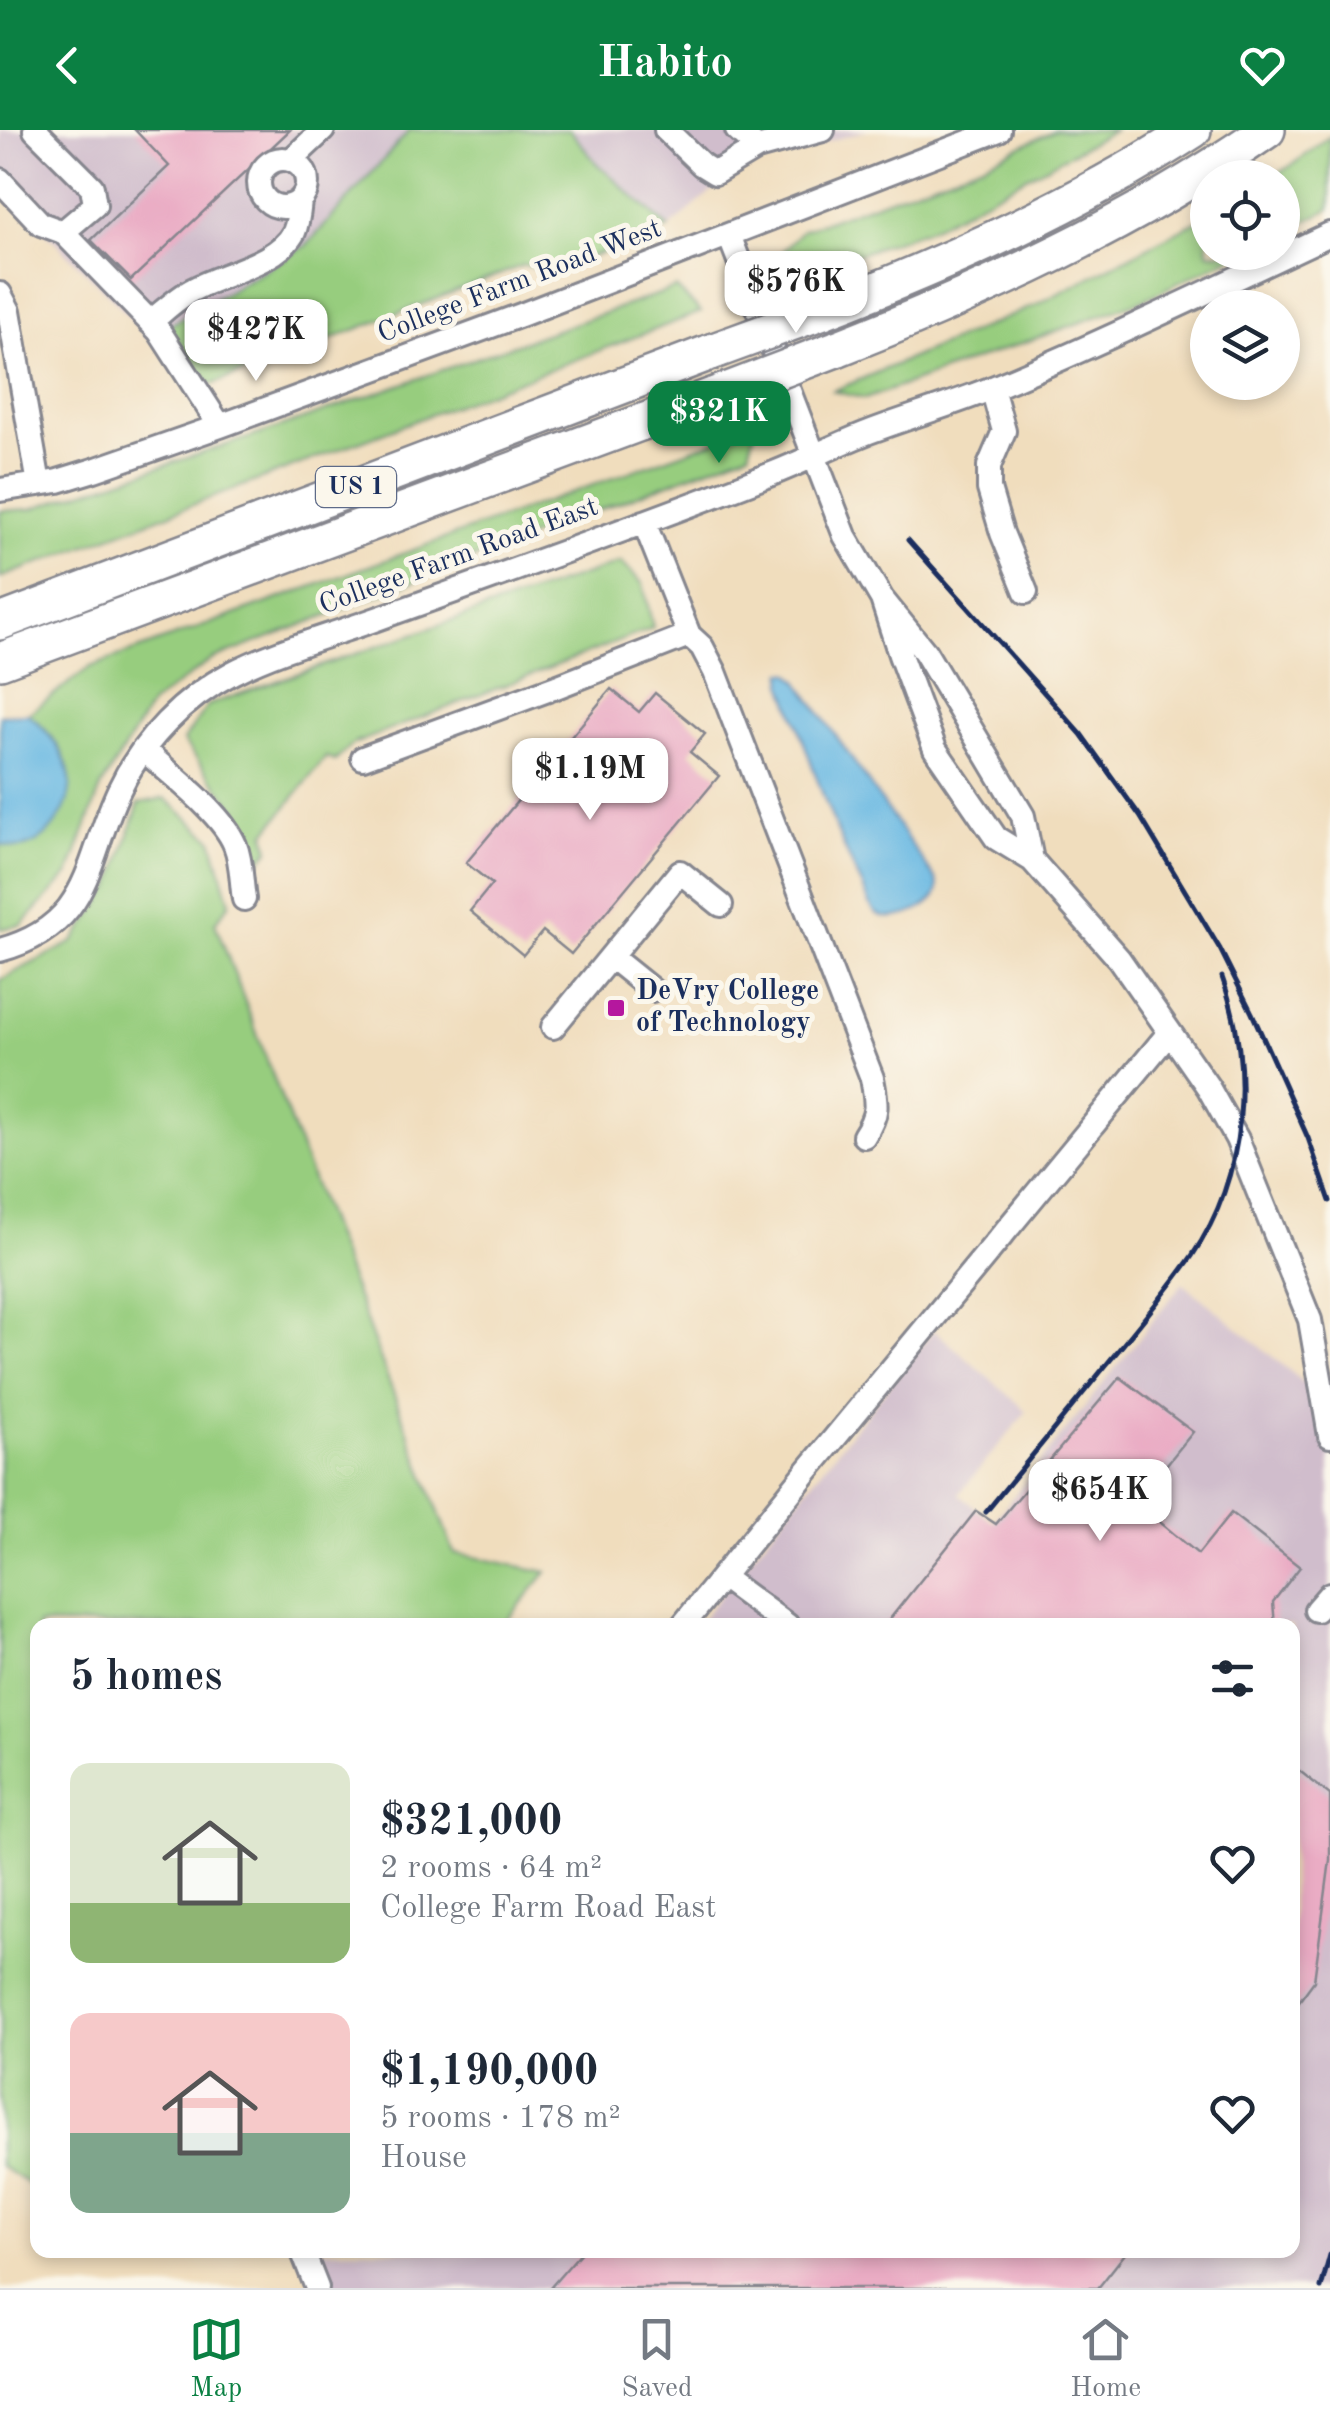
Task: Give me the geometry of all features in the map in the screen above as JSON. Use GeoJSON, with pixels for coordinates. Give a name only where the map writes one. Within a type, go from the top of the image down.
{"type":"FeatureCollection","features":[{"type":"Feature","properties":{"kind":"highway","name":"US 1"},"geometry":{"type":"LineString","coordinates":[[0,622],[929,269],[1051,212],[1194,130]]}},
{"type":"Feature","properties":{"kind":"highway","name":"US 1"},"geometry":{"type":"LineString","coordinates":[[0,661],[836,350],[969,295],[1076,244],[1267,130]]}},
{"type":"Feature","properties":{"kind":"highway"},"geometry":{"type":"LineString","coordinates":[[0,685],[120,637],[259,564]]}},
{"type":"Feature","properties":{"kind":"street"},"geometry":{"type":"LineString","coordinates":[[35,130],[92,187],[95,205],[64,232]]}},
{"type":"Feature","properties":{"kind":"street"},"geometry":{"type":"LineString","coordinates":[[291,160],[323,130]]}},
{"type":"Feature","properties":{"kind":"street"},"geometry":{"type":"LineString","coordinates":[[666,130],[715,173],[757,148],[814,131]]}},
{"type":"Feature","properties":{"kind":"street"},"geometry":{"type":"LineString","coordinates":[[737,130],[757,148]]}},
{"type":"Feature","properties":{"kind":"street","name":"College Farm Road West"},"geometry":{"type":"LineString","coordinates":[[0,490],[94,470],[220,426],[521,315],[1000,130]]}},
{"type":"Feature","properties":{"kind":"street"},"geometry":{"type":"LineString","coordinates":[[150,322],[189,292],[255,264],[285,244],[295,230],[307,178],[304,170],[291,160],[283,158],[268,164],[258,184],[264,198],[276,207],[293,206],[300,201]]}},
{"type":"Feature","properties":{"kind":"street"},"geometry":{"type":"LineString","coordinates":[[0,180],[41,224],[64,232],[159,331],[220,426]]}},
{"type":"Feature","properties":{"kind":"street","name":"College Farm Road East"},"geometry":{"type":"LineString","coordinates":[[0,950],[50,928],[72,905],[87,878],[119,790],[144,750],[186,704],[236,671],[644,522],[868,432],[992,388],[1330,234]]}},
{"type":"Feature","properties":{"kind":"street"},"geometry":{"type":"LineString","coordinates":[[729,235],[845,536],[882,600],[924,652],[1022,816],[1032,860]]}},
{"type":"Feature","properties":{"kind":"street"},"geometry":{"type":"LineString","coordinates":[[0,294],[9,311],[39,484]]}},
{"type":"Feature","properties":{"kind":"street"},"geometry":{"type":"LineString","coordinates":[[992,388],[1004,431],[989,466],[989,488],[1026,592]]}},
{"type":"Feature","properties":{"kind":"street"},"geometry":{"type":"LineString","coordinates":[[644,522],[690,635],[716,672],[872,1078],[874,1121],[864,1136]]}},
{"type":"Feature","properties":{"kind":"street"},"geometry":{"type":"LineString","coordinates":[[882,600],[935,748],[996,838],[1032,860],[1119,959],[1208,1087],[1236,1139],[1310,1320],[1330,1436]]}},
{"type":"Feature","properties":{"kind":"street"},"geometry":{"type":"LineString","coordinates":[[362,758],[690,635]]}},
{"type":"Feature","properties":{"kind":"street"},"geometry":{"type":"LineString","coordinates":[[144,750],[228,833],[238,853],[244,899]]}},
{"type":"Feature","properties":{"kind":"street"},"geometry":{"type":"LineString","coordinates":[[554,1027],[680,872],[720,905]]}},
{"type":"Feature","properties":{"kind":"street"},"geometry":{"type":"LineString","coordinates":[[611,956],[652,990]]}},
{"type":"Feature","properties":{"kind":"street"},"geometry":{"type":"LineString","coordinates":[[690,1618],[1169,1034]]}},
{"type":"Feature","properties":{"kind":"street"},"geometry":{"type":"LineString","coordinates":[[722,1577],[777,1618]]}},
{"type":"Feature","properties":{"kind":"street"},"geometry":{"type":"LineString","coordinates":[[305,2258],[318,2288]]}},
{"type":"Feature","properties":{"kind":"shaded area"},"geometry":{"type":"Polygon","coordinates":[[[0,130],[410,130],[307,245],[148,339],[0,187],[0,130]]]}},
{"type":"Feature","properties":{"kind":"shaded area"},"geometry":{"type":"Polygon","coordinates":[[[570,130],[868,130],[740,167],[669,228],[597,164],[570,130]]]}},
{"type":"Feature","properties":{"kind":"shaded area"},"geometry":{"type":"Polygon","coordinates":[[[1183,1283],[1330,1404],[1330,2288],[326,2288],[320,2258],[1300,2258],[1300,1618],[703,1618],[934,1330],[1027,1411],[959,1494],[993,1522],[1183,1283]]]}},
{"type":"Feature","properties":{"kind":"green space"},"geometry":{"type":"Polygon","coordinates":[[[410,130],[570,130],[597,164],[669,228],[552,272],[524,265],[211,385],[167,327],[307,245],[410,130]]]}},
{"type":"Feature","properties":{"kind":"green space"},"geometry":{"type":"Polygon","coordinates":[[[1055,130],[1115,130],[933,227],[788,280],[783,251],[802,230],[983,164],[1055,130]]]}},
{"type":"Feature","properties":{"kind":"green space"},"geometry":{"type":"Polygon","coordinates":[[[1330,136],[1330,209],[1300,224],[1300,160],[1330,136]]]}},
{"type":"Feature","properties":{"kind":"green space"},"geometry":{"type":"Polygon","coordinates":[[[1190,225],[1190,270],[1205,270],[1143,300],[865,399],[833,391],[1034,306],[1190,225]]]}},
{"type":"Feature","properties":{"kind":"green space"},"geometry":{"type":"Polygon","coordinates":[[[676,288],[701,312],[0,578],[0,511],[31,509],[260,434],[676,288]]]}},
{"type":"Feature","properties":{"kind":"green space"},"geometry":{"type":"Polygon","coordinates":[[[756,426],[749,452],[211,660],[151,704],[101,787],[69,874],[22,925],[0,929],[0,844],[24,846],[41,838],[53,823],[70,782],[61,751],[28,714],[90,667],[756,426]]]}},
{"type":"Feature","properties":{"kind":"green space"},"geometry":{"type":"Polygon","coordinates":[[[621,562],[643,584],[653,628],[353,744],[335,761],[326,757],[265,834],[270,849],[258,863],[241,817],[183,741],[208,705],[621,562]]]}},
{"type":"Feature","properties":{"kind":"green space"},"geometry":{"type":"Polygon","coordinates":[[[165,798],[212,839],[230,903],[215,923],[454,1553],[547,1572],[509,1618],[30,1618],[30,2185],[0,2166],[0,980],[73,942],[112,886],[139,803],[165,798]]]}},
{"type":"Feature","properties":{"kind":"water"},"geometry":{"type":"Polygon","coordinates":[[[784,672],[798,681],[936,880],[936,895],[925,906],[889,917],[881,916],[871,906],[819,786],[783,684],[784,672]]]}},
{"type":"Feature","properties":{"kind":"water"},"geometry":{"type":"Polygon","coordinates":[[[28,714],[60,751],[68,769],[70,789],[68,800],[50,830],[33,843],[15,847],[0,844],[0,715],[28,714]]]}},
{"type":"Feature","properties":{"kind":"building"},"geometry":{"type":"Polygon","coordinates":[[[135,130],[290,130],[131,280],[91,240],[169,166],[135,130]]]}},
{"type":"Feature","properties":{"kind":"building"},"geometry":{"type":"Polygon","coordinates":[[[611,689],[639,712],[655,693],[705,734],[690,752],[719,776],[571,954],[543,931],[523,955],[470,911],[492,884],[466,863],[611,689]]]}},
{"type":"Feature","properties":{"kind":"building"},"geometry":{"type":"Polygon","coordinates":[[[1120,1377],[1193,1432],[1136,1502],[1198,1554],[1231,1513],[1300,1567],[1273,1602],[1274,1618],[891,1618],[976,1511],[996,1524],[1120,1377]]]}},
{"type":"Feature","properties":{"kind":"building"},"geometry":{"type":"Polygon","coordinates":[[[1300,1771],[1330,1795],[1330,1860],[1314,1981],[1300,2000],[1300,1771]]]}},
{"type":"Feature","properties":{"kind":"building"},"geometry":{"type":"Polygon","coordinates":[[[576,2258],[1122,2258],[1098,2288],[550,2288],[576,2258]]]}},
{"type":"Feature","properties":{"kind":"railway"},"geometry":{"type":"LineString","coordinates":[[908,540],[1081,734],[1140,816],[1220,949],[1252,1013],[1308,1138],[1330,1201]]}},
{"type":"Feature","properties":{"kind":"railway"},"geometry":{"type":"LineString","coordinates":[[986,1512],[1161,1297],[1210,1224],[1224,1191],[1240,1120],[1239,1047],[1222,977]]}},
{"type":"Feature","properties":{"kind":"railway"},"geometry":{"type":"LineString","coordinates":[[1321,2288],[1330,2255]]}},
{"type":"Feature","properties":{"kind":"place","name":"DeVry College of Technology"},"geometry":{"type":"Point","coordinates":[616,1008]}}]}
